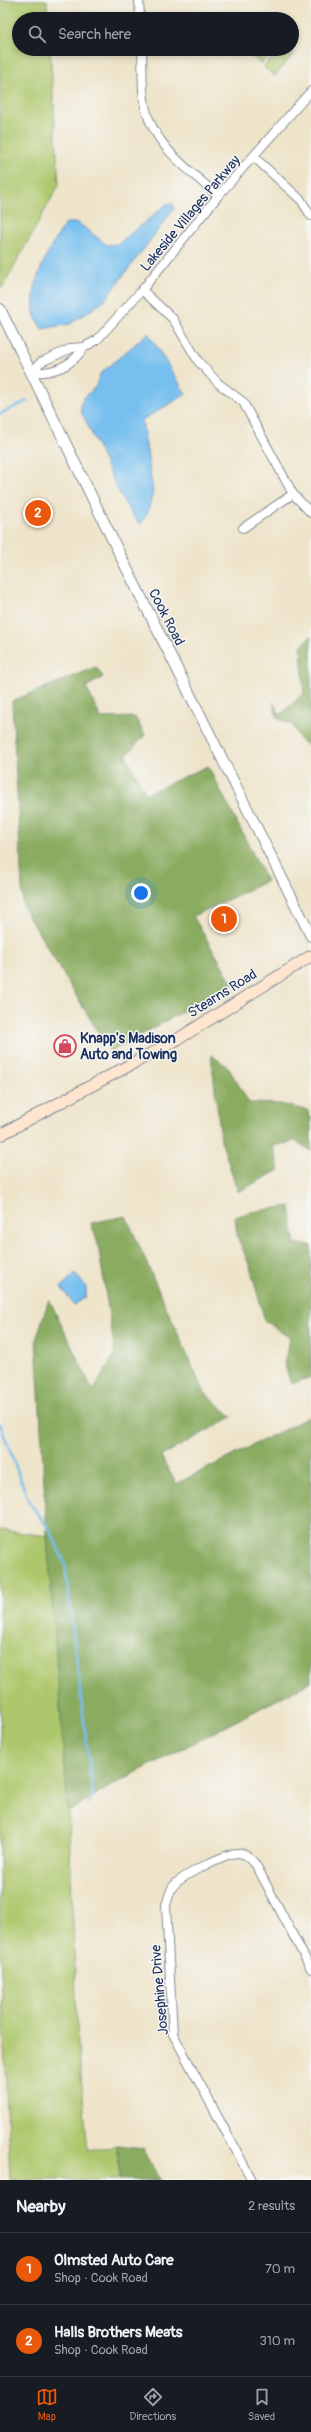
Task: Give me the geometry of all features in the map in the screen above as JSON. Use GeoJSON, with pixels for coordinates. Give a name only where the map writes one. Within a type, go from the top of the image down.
{"type":"FeatureCollection","features":[{"type":"Feature","properties":{"kind":"main road","name":"Stearns Road"},"geometry":{"type":"LineString","coordinates":[[0,1135],[178,1039],[311,956]]}},
{"type":"Feature","properties":{"kind":"street"},"geometry":{"type":"LineString","coordinates":[[139,0],[140,12]]}},
{"type":"Feature","properties":{"kind":"street"},"geometry":{"type":"LineString","coordinates":[[142,56],[144,98],[149,121],[162,143],[218,196]]}},
{"type":"Feature","properties":{"kind":"street","name":"Lakeside Villages Parkway"},"geometry":{"type":"LineString","coordinates":[[31,372],[41,362],[72,348],[84,347],[97,340],[142,290],[218,196],[311,91]]}},
{"type":"Feature","properties":{"kind":"street"},"geometry":{"type":"LineString","coordinates":[[254,157],[301,200],[311,216]]}},
{"type":"Feature","properties":{"kind":"street"},"geometry":{"type":"LineString","coordinates":[[142,290],[174,319],[198,361],[218,383],[243,402],[293,494],[311,513]]}},
{"type":"Feature","properties":{"kind":"street","name":"Cook Road"},"geometry":{"type":"LineString","coordinates":[[0,308],[311,936]]}},
{"type":"Feature","properties":{"kind":"street","name":"Lakeside Villages Parkway"},"geometry":{"type":"LineString","coordinates":[[31,372],[46,374],[77,359],[84,347]]}},
{"type":"Feature","properties":{"kind":"street"},"geometry":{"type":"LineString","coordinates":[[244,528],[293,494]]}},
{"type":"Feature","properties":{"kind":"street","name":"Josephine Drive"},"geometry":{"type":"LineString","coordinates":[[252,2180],[173,2034],[166,1905],[172,1887],[186,1875],[228,1856],[238,1853],[249,1857],[261,1874],[311,1969]]}},
{"type":"Feature","properties":{"kind":"green space"},"geometry":{"type":"Polygon","coordinates":[[[0,0],[47,0],[48,12],[12,12],[12,56],[50,56],[59,185],[2,288],[0,283],[0,0]]]}},
{"type":"Feature","properties":{"kind":"green space"},"geometry":{"type":"Polygon","coordinates":[[[251,56],[268,56],[261,64],[251,56]]]}},
{"type":"Feature","properties":{"kind":"green space"},"geometry":{"type":"Polygon","coordinates":[[[273,56],[292,56],[275,76],[264,67],[273,56]]]}},
{"type":"Feature","properties":{"kind":"green space"},"geometry":{"type":"Polygon","coordinates":[[[311,636],[311,746],[301,741],[293,725],[277,718],[273,702],[280,715],[304,693],[301,646],[311,636]]]}},
{"type":"Feature","properties":{"kind":"green space"},"geometry":{"type":"Polygon","coordinates":[[[96,667],[103,677],[86,687],[101,718],[135,717],[145,735],[126,756],[146,794],[208,766],[267,881],[193,916],[233,984],[110,1052],[23,907],[12,701],[96,667]]]}},
{"type":"Feature","properties":{"kind":"green space"},"geometry":{"type":"Polygon","coordinates":[[[211,1055],[228,1067],[249,1103],[280,1104],[307,1110],[311,1118],[311,1151],[296,1141],[273,1146],[279,1170],[238,1192],[221,1140],[211,1055]]]}},
{"type":"Feature","properties":{"kind":"green space"},"geometry":{"type":"Polygon","coordinates":[[[290,1206],[295,1244],[311,1245],[311,1377],[291,1384],[284,1362],[290,1338],[265,1321],[250,1267],[237,1235],[235,1217],[251,1212],[290,1206]]]}},
{"type":"Feature","properties":{"kind":"green space"},"geometry":{"type":"Polygon","coordinates":[[[126,1216],[203,1391],[232,1417],[161,1456],[176,1484],[311,1416],[311,1682],[114,1784],[68,1812],[47,1536],[36,1340],[49,1299],[93,1391],[115,1353],[98,1244],[91,1223],[126,1216]]]}},
{"type":"Feature","properties":{"kind":"green space"},"geometry":{"type":"Polygon","coordinates":[[[0,1530],[47,1536],[65,1730],[78,2044],[88,2151],[118,2145],[119,2180],[10,2180],[0,1947],[0,1530]]]}},
{"type":"Feature","properties":{"kind":"green space"},"geometry":{"type":"Polygon","coordinates":[[[118,2145],[143,2148],[160,2180],[119,2180],[118,2145]]]}},
{"type":"Feature","properties":{"kind":"water"},"geometry":{"type":"Polygon","coordinates":[[[167,204],[173,204],[174,209],[104,301],[70,324],[42,329],[34,312],[35,289],[47,254],[66,223],[78,223],[107,245],[118,244],[167,204]]]}},
{"type":"Feature","properties":{"kind":"water"},"geometry":{"type":"Polygon","coordinates":[[[148,333],[186,394],[142,420],[153,491],[148,511],[141,524],[126,506],[109,472],[81,411],[81,401],[96,386],[100,374],[148,333]]]}},
{"type":"Feature","properties":{"kind":"water"},"geometry":{"type":"Polygon","coordinates":[[[75,1273],[86,1287],[86,1297],[74,1305],[61,1287],[75,1273]]]}},
{"type":"Feature","properties":{"kind":"waterway"},"geometry":{"type":"LineString","coordinates":[[0,414],[27,401]]}},
{"type":"Feature","properties":{"kind":"waterway"},"geometry":{"type":"LineString","coordinates":[[0,1424],[29,1502],[50,1530],[65,1564],[93,1796],[89,1803]]}},
{"type":"Feature","properties":{"kind":"place","name":"Halls Brothers Meats"},"geometry":{"type":"Point","coordinates":[38,513]}},
{"type":"Feature","properties":{"kind":"place","name":"Olmsted Auto Care"},"geometry":{"type":"Point","coordinates":[224,919]}},
{"type":"Feature","properties":{"kind":"place","name":"Knapp's Madison Auto and Towing"},"geometry":{"type":"Point","coordinates":[65,1046]}}]}
